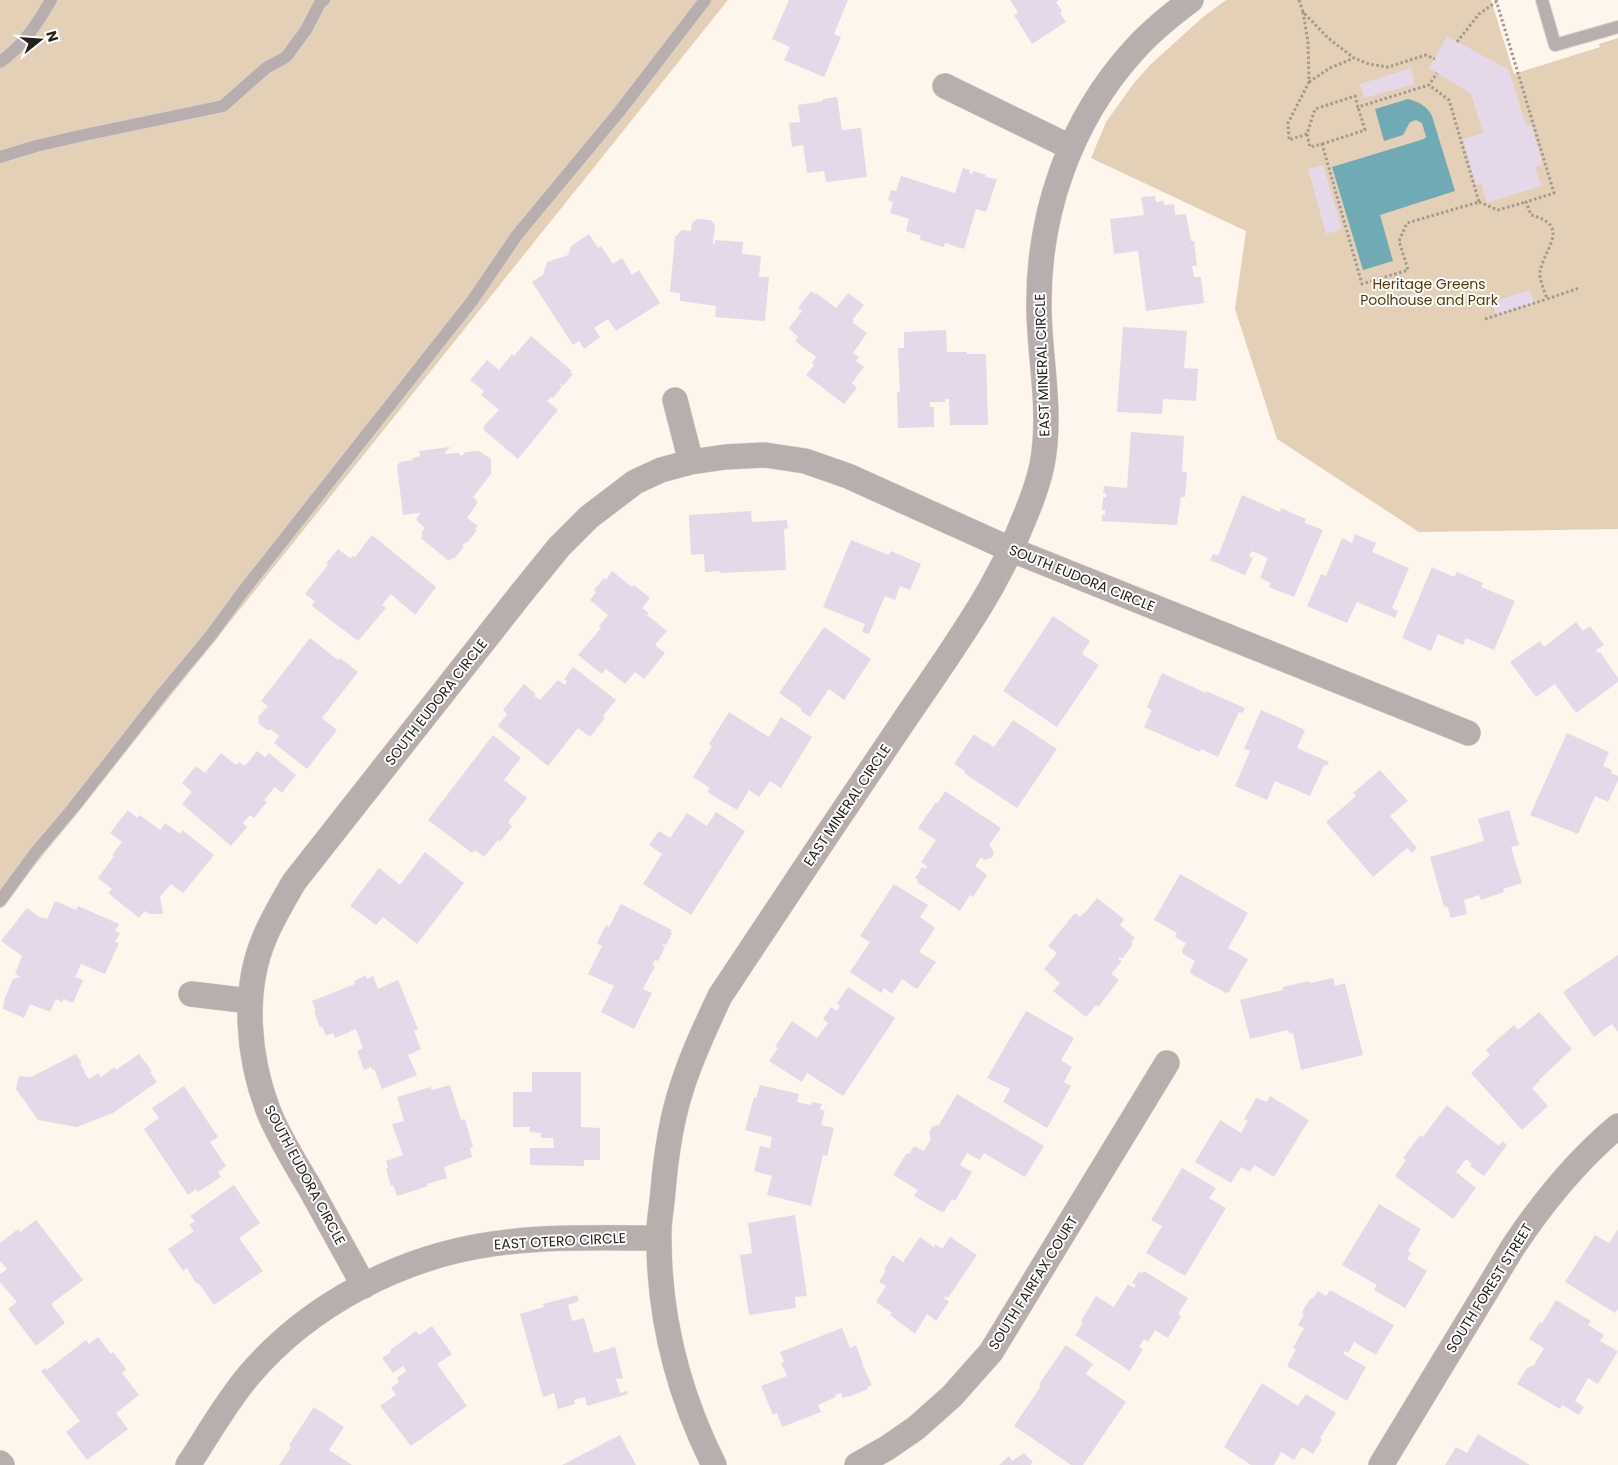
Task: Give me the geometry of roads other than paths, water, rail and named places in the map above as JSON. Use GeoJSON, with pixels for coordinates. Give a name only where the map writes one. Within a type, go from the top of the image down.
{"type":"FeatureCollection","features":[{"type":"Feature","properties":{"kind":"street","name":"EAST MINERAL CIRCLE"},"geometry":{"type":"LineString","coordinates":[[714,1465],[684,1394],[671,1351],[663,1305],[658,1238],[666,1155],[682,1087],[700,1040],[720,996],[966,629],[1012,550],[1034,494],[1042,464],[1046,432],[1046,398],[1039,312],[1039,271],[1044,232],[1054,190],[1070,147],[1089,111],[1112,76],[1136,47],[1190,0]]}},
{"type":"Feature","properties":{"kind":"street"},"geometry":{"type":"LineString","coordinates":[[945,86],[1070,147]]}},
{"type":"Feature","properties":{"kind":"street"},"geometry":{"type":"LineString","coordinates":[[675,400],[691,462]]}},
{"type":"Feature","properties":{"kind":"street","name":"SOUTH EUDORA CIRCLE"},"geometry":{"type":"LineString","coordinates":[[364,1286],[289,1151],[269,1110],[257,1075],[251,1034],[250,1001],[254,974],[263,940],[277,910],[294,882],[520,595],[559,547],[589,517],[635,482],[661,470],[691,462],[725,457],[765,455],[805,461],[848,476],[1012,550],[1468,733]]}},
{"type":"Feature","properties":{"kind":"street"},"geometry":{"type":"LineString","coordinates":[[191,994],[250,1001]]}},
{"type":"Feature","properties":{"kind":"street","name":"SOUTH FAIRFAX COURT"},"geometry":{"type":"LineString","coordinates":[[857,1465],[887,1448],[916,1428],[952,1396],[991,1352],[1167,1063]]}},
{"type":"Feature","properties":{"kind":"street","name":"SOUTH FOREST STREET"},"geometry":{"type":"LineString","coordinates":[[1381,1465],[1535,1214],[1565,1176],[1618,1126]]}},
{"type":"Feature","properties":{"kind":"street","name":"EAST OTERO CIRCLE"},"geometry":{"type":"LineString","coordinates":[[188,1465],[250,1374],[307,1321],[337,1300],[364,1286],[426,1259],[459,1250],[493,1244],[573,1238],[658,1238]]}},
{"type":"Feature","properties":{"kind":"lane"},"geometry":{"type":"LineString","coordinates":[[0,62],[12,53],[36,26],[51,0]]}},
{"type":"Feature","properties":{"kind":"lane"},"geometry":{"type":"LineString","coordinates":[[0,157],[36,146],[84,135],[223,106],[266,68],[286,57],[306,30],[320,3],[324,0]]}},
{"type":"Feature","properties":{"kind":"lane"},"geometry":{"type":"LineString","coordinates":[[0,901],[472,301],[517,235],[619,112],[705,0]]}},
{"type":"Feature","properties":{"kind":"lane"},"geometry":{"type":"LineString","coordinates":[[1542,0],[1555,45],[1618,27]]}},
{"type":"Feature","properties":{"kind":"water"},"geometry":{"type":"Polygon","coordinates":[[[1408,99],[1422,105],[1432,116],[1455,191],[1380,215],[1393,261],[1363,270],[1332,167],[1424,139],[1426,137],[1422,123],[1416,120],[1410,122],[1403,135],[1384,141],[1375,109],[1408,99]]]}},
{"type":"Feature","properties":{"kind":"park label","name":"Heritage Greens Poolhouse and Park"},"geometry":{"type":"Point","coordinates":[1429,292]}}]}
